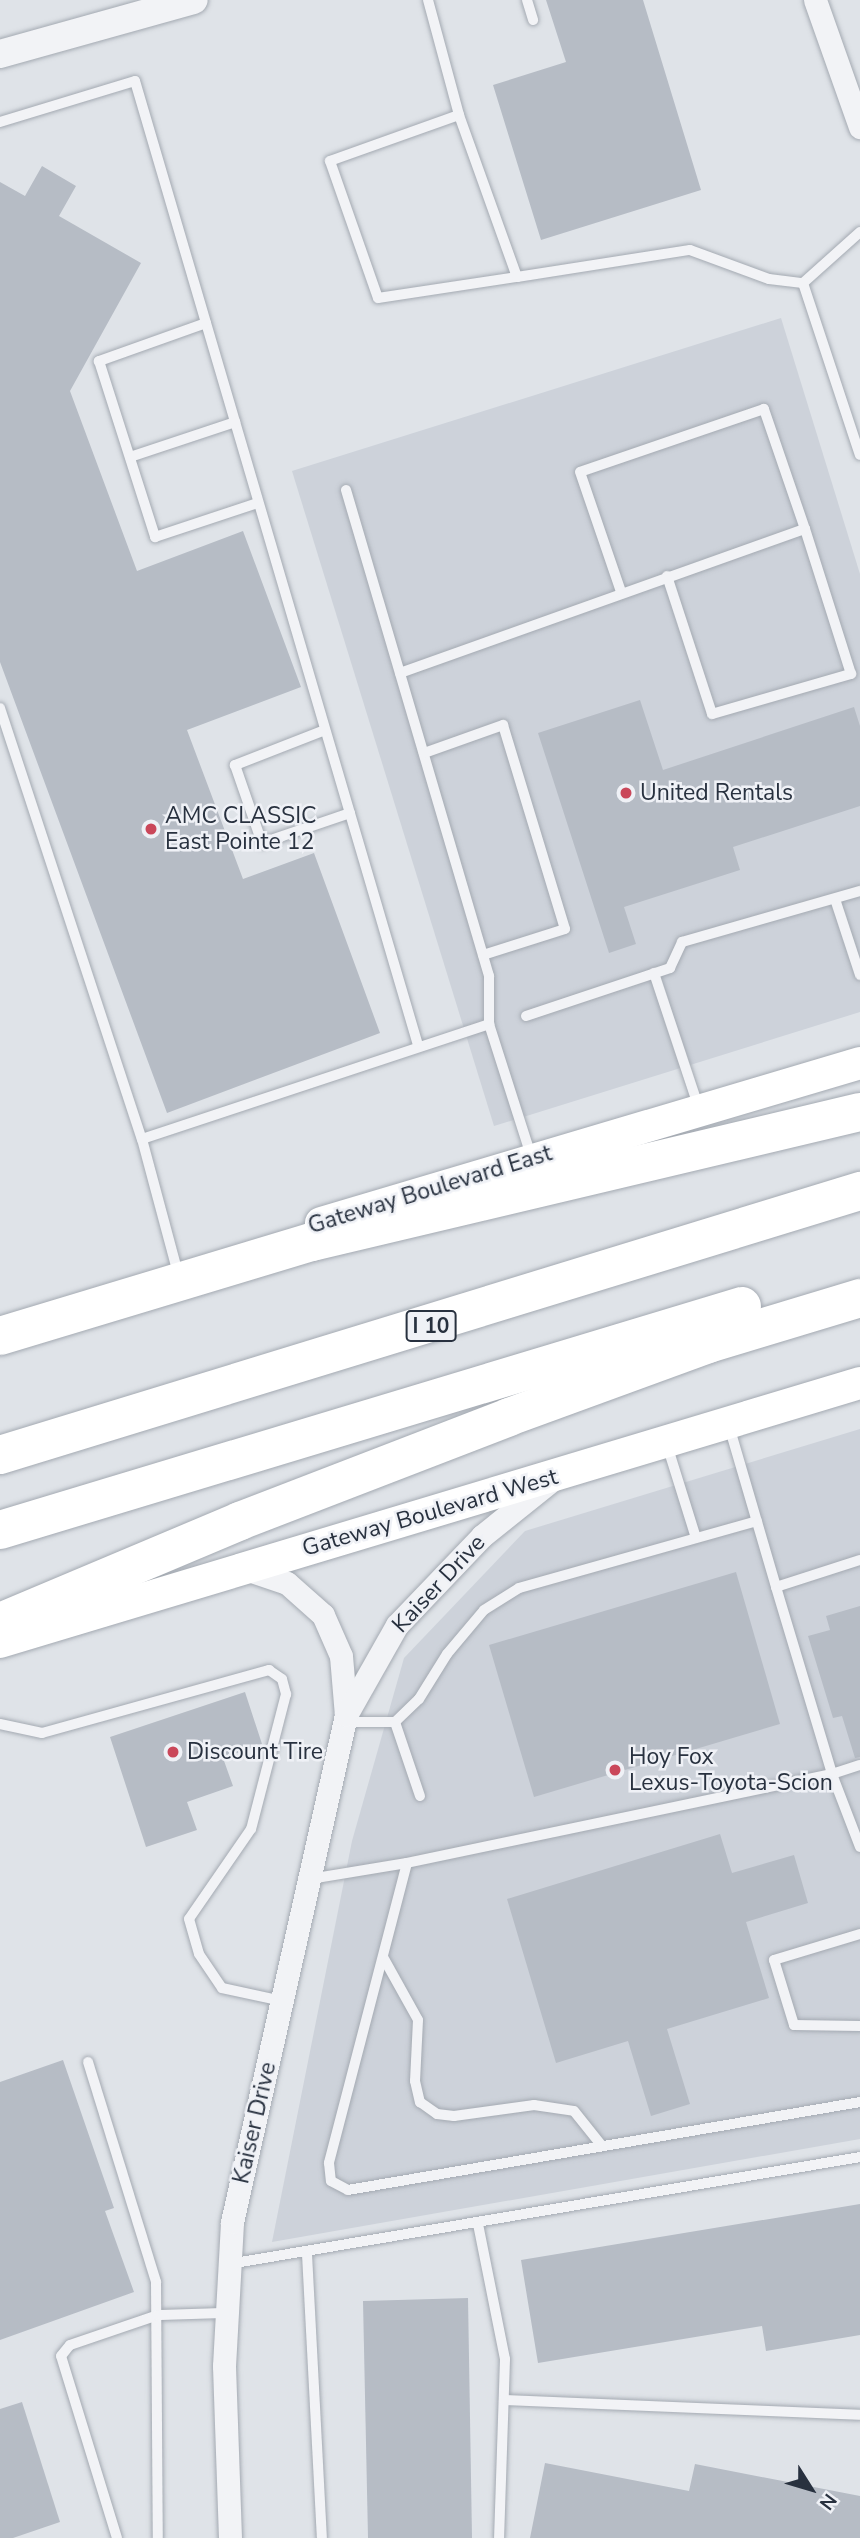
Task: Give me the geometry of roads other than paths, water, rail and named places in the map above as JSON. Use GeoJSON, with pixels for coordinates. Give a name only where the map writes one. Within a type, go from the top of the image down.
{"type":"FeatureCollection","features":[{"type":"Feature","properties":{"kind":"highway"},"geometry":{"type":"LineString","coordinates":[[0,1336],[324,1239],[860,1112]]}},
{"type":"Feature","properties":{"kind":"highway","name":"I 10"},"geometry":{"type":"LineString","coordinates":[[0,1455],[860,1191]]}},
{"type":"Feature","properties":{"kind":"highway"},"geometry":{"type":"LineString","coordinates":[[0,1530],[860,1270]]}},
{"type":"Feature","properties":{"kind":"highway"},"geometry":{"type":"LineString","coordinates":[[0,1622],[240,1521],[472,1431],[708,1344],[860,1298]]}},
{"type":"Feature","properties":{"kind":"main road","name":"Gateway Boulevard East"},"geometry":{"type":"LineString","coordinates":[[0,1318],[860,1063]]}},
{"type":"Feature","properties":{"kind":"main road","name":"Gateway Boulevard West"},"geometry":{"type":"LineString","coordinates":[[0,1642],[860,1383]]}},
{"type":"Feature","properties":{"kind":"street"},"geometry":{"type":"LineString","coordinates":[[0,54],[194,0]]}},
{"type":"Feature","properties":{"kind":"street"},"geometry":{"type":"LineString","coordinates":[[815,0],[860,127]]}},
{"type":"Feature","properties":{"kind":"street","name":"Kaiser Drive"},"geometry":{"type":"LineString","coordinates":[[345,1718],[397,1625],[482,1536],[558,1476]]}},
{"type":"Feature","properties":{"kind":"street","name":"Kaiser Drive"},"geometry":{"type":"LineString","coordinates":[[230,2538],[225,2313],[233,2222],[345,1718],[341,1656],[323,1615],[287,1583],[243,1568]]}},
{"type":"Feature","properties":{"kind":"lane"},"geometry":{"type":"LineString","coordinates":[[428,0],[459,114],[517,277]]}},
{"type":"Feature","properties":{"kind":"lane"},"geometry":{"type":"LineString","coordinates":[[527,0],[533,20]]}},
{"type":"Feature","properties":{"kind":"lane"},"geometry":{"type":"LineString","coordinates":[[0,122],[135,81],[418,1045]]}},
{"type":"Feature","properties":{"kind":"lane"},"geometry":{"type":"LineString","coordinates":[[459,114],[330,161],[378,298],[690,250],[769,279],[803,283],[860,232]]}},
{"type":"Feature","properties":{"kind":"lane"},"geometry":{"type":"LineString","coordinates":[[803,283],[857,436],[860,455]]}},
{"type":"Feature","properties":{"kind":"lane"},"geometry":{"type":"LineString","coordinates":[[206,323],[99,361],[155,537],[258,503]]}},
{"type":"Feature","properties":{"kind":"lane"},"geometry":{"type":"LineString","coordinates":[[621,592],[580,472],[764,409],[851,674],[712,714],[667,576]]}},
{"type":"Feature","properties":{"kind":"lane"},"geometry":{"type":"LineString","coordinates":[[130,457],[235,422]]}},
{"type":"Feature","properties":{"kind":"lane"},"geometry":{"type":"LineString","coordinates":[[346,490],[489,976],[489,1024],[533,1160]]}},
{"type":"Feature","properties":{"kind":"lane"},"geometry":{"type":"LineString","coordinates":[[400,673],[804,529]]}},
{"type":"Feature","properties":{"kind":"lane"},"geometry":{"type":"LineString","coordinates":[[0,708],[142,1139],[176,1266]]}},
{"type":"Feature","properties":{"kind":"lane"},"geometry":{"type":"LineString","coordinates":[[424,752],[503,725],[565,929],[483,955]]}},
{"type":"Feature","properties":{"kind":"lane"},"geometry":{"type":"LineString","coordinates":[[325,730],[235,765],[262,843],[350,813]]}},
{"type":"Feature","properties":{"kind":"lane"},"geometry":{"type":"LineString","coordinates":[[526,1016],[670,968],[682,942],[860,891]]}},
{"type":"Feature","properties":{"kind":"lane"},"geometry":{"type":"LineString","coordinates":[[835,899],[860,975]]}},
{"type":"Feature","properties":{"kind":"lane"},"geometry":{"type":"LineString","coordinates":[[654,973],[700,1110]]}},
{"type":"Feature","properties":{"kind":"lane"},"geometry":{"type":"LineString","coordinates":[[142,1139],[418,1045],[489,1024]]}},
{"type":"Feature","properties":{"kind":"lane"},"geometry":{"type":"LineString","coordinates":[[728,1423],[832,1774],[860,1847]]}},
{"type":"Feature","properties":{"kind":"lane"},"geometry":{"type":"LineString","coordinates":[[667,1442],[696,1538]]}},
{"type":"Feature","properties":{"kind":"lane"},"geometry":{"type":"LineString","coordinates":[[345,1718],[396,1722],[419,1699],[447,1654],[484,1610],[519,1588],[757,1521]]}},
{"type":"Feature","properties":{"kind":"lane"},"geometry":{"type":"LineString","coordinates":[[776,1587],[860,1560]]}},
{"type":"Feature","properties":{"kind":"lane"},"geometry":{"type":"LineString","coordinates":[[0,1724],[42,1733],[269,1670],[282,1679],[286,1695],[251,1829],[189,1919],[199,1954],[222,1989],[282,2001]]}},
{"type":"Feature","properties":{"kind":"lane"},"geometry":{"type":"LineString","coordinates":[[396,1722],[421,1797]]}},
{"type":"Feature","properties":{"kind":"lane"},"geometry":{"type":"LineString","coordinates":[[309,1879],[407,1863],[832,1774],[860,1765]]}},
{"type":"Feature","properties":{"kind":"lane"},"geometry":{"type":"LineString","coordinates":[[407,1863],[329,2163],[331,2181],[348,2190],[860,2102]]}},
{"type":"Feature","properties":{"kind":"lane"},"geometry":{"type":"LineString","coordinates":[[860,1934],[774,1960],[794,2025],[860,2026]]}},
{"type":"Feature","properties":{"kind":"lane"},"geometry":{"type":"LineString","coordinates":[[383,1957],[418,2020],[415,2081],[421,2102],[437,2114],[454,2116],[534,2105],[574,2111],[602,2146]]}},
{"type":"Feature","properties":{"kind":"lane"},"geometry":{"type":"LineString","coordinates":[[88,2062],[156,2282],[158,2538]]}},
{"type":"Feature","properties":{"kind":"lane"},"geometry":{"type":"LineString","coordinates":[[229,2264],[307,2254],[860,2157]]}},
{"type":"Feature","properties":{"kind":"lane"},"geometry":{"type":"LineString","coordinates":[[478,2224],[505,2359],[499,2538]]}},
{"type":"Feature","properties":{"kind":"lane"},"geometry":{"type":"LineString","coordinates":[[307,2254],[321,2538]]}},
{"type":"Feature","properties":{"kind":"lane"},"geometry":{"type":"LineString","coordinates":[[117,2538],[61,2356],[70,2345],[158,2315],[225,2313]]}},
{"type":"Feature","properties":{"kind":"lane"},"geometry":{"type":"LineString","coordinates":[[504,2400],[860,2414]]}},
{"type":"Feature","properties":{"kind":"place","name":"United Rentals"},"geometry":{"type":"Point","coordinates":[626,793]}},
{"type":"Feature","properties":{"kind":"place","name":"AMC CLASSIC East Pointe 12"},"geometry":{"type":"Point","coordinates":[151,829]}},
{"type":"Feature","properties":{"kind":"place","name":"Discount Tire"},"geometry":{"type":"Point","coordinates":[173,1752]}},
{"type":"Feature","properties":{"kind":"place","name":"Hoy Fox Lexus-Toyota-Scion"},"geometry":{"type":"Point","coordinates":[615,1770]}}]}
